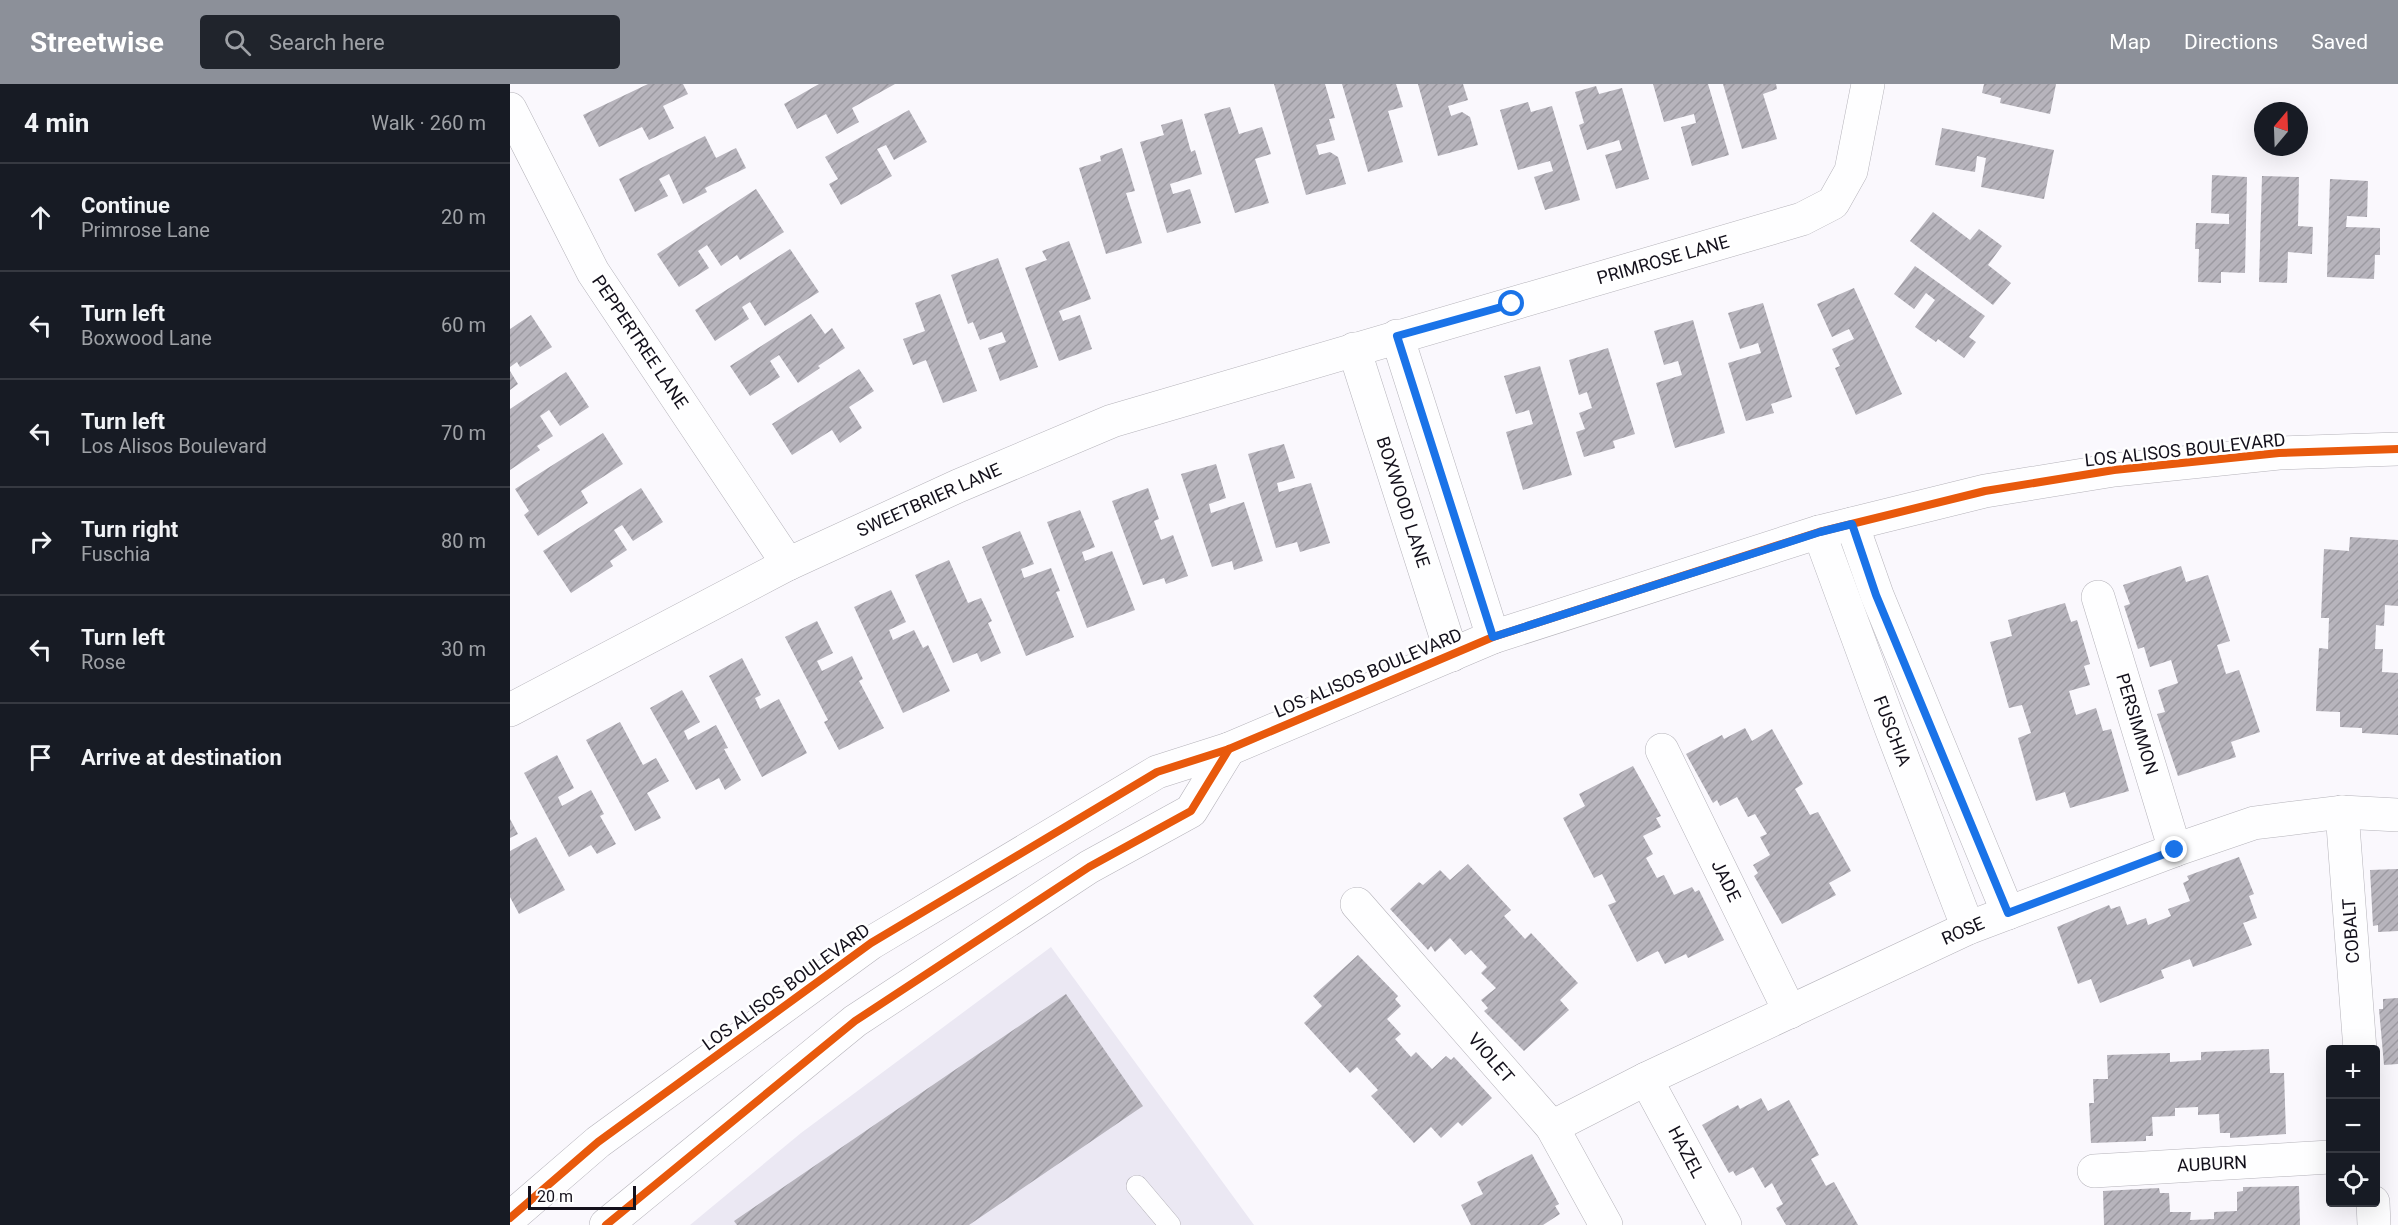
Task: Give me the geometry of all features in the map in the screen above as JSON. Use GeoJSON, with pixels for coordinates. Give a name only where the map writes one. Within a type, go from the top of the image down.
{"type":"FeatureCollection","features":[{"type":"Feature","properties":{"kind":"street","name":"PRIMROSE LANE"},"geometry":{"type":"LineString","coordinates":[[1374,343],[1802,219],[1833,203],[1851,171],[1868,84]]}},
{"type":"Feature","properties":{"kind":"street","name":"PEPPERTREE LANE"},"geometry":{"type":"LineString","coordinates":[[510,109],[593,272],[788,564]]}},
{"type":"Feature","properties":{"kind":"street","name":"SWEETBRIER LANE"},"geometry":{"type":"LineString","coordinates":[[510,710],[788,564],[958,486],[1112,421],[1374,343]]}},
{"type":"Feature","properties":{"kind":"street"},"geometry":{"type":"LineString","coordinates":[[1374,343],[1493,637]]}},
{"type":"Feature","properties":{"kind":"street","name":"BOXWOOD LANE"},"geometry":{"type":"LineString","coordinates":[[1374,343],[1452,654]]}},
{"type":"Feature","properties":{"kind":"street","name":"LOS ALISOS BOULEVARD"},"geometry":{"type":"LineString","coordinates":[[510,1218],[598,1142],[871,943],[1157,772],[1229,749],[1493,637],[1820,532],[1985,491],[2114,470],[2279,453],[2398,449]]}},
{"type":"Feature","properties":{"kind":"street","name":"FUSCHIA"},"geometry":{"type":"LineString","coordinates":[[1852,524],[1876,595],[2008,913]]}},
{"type":"Feature","properties":{"kind":"street","name":"FUSCHIA"},"geometry":{"type":"LineString","coordinates":[[1820,532],[1891,728],[1968,928]]}},
{"type":"Feature","properties":{"kind":"street","name":"PERSIMMON"},"geometry":{"type":"LineString","coordinates":[[2098,597],[2175,850]]}},
{"type":"Feature","properties":{"kind":"street"},"geometry":{"type":"LineString","coordinates":[[606,1225],[855,1021],[1089,867],[1191,811],[1229,749]]}},
{"type":"Feature","properties":{"kind":"street","name":"JADE"},"geometry":{"type":"LineString","coordinates":[[1662,750],[1790,1012]]}},
{"type":"Feature","properties":{"kind":"street","name":"ROSE"},"geometry":{"type":"LineString","coordinates":[[1552,1127],[1647,1079],[1968,928],[2175,850],[2254,823],[2342,812],[2398,814]]}},
{"type":"Feature","properties":{"kind":"street","name":"COBALT"},"geometry":{"type":"LineString","coordinates":[[2342,812],[2360,1045]]}},
{"type":"Feature","properties":{"kind":"street","name":"VIOLET"},"geometry":{"type":"LineString","coordinates":[[1357,904],[1552,1127],[1606,1225]]}},
{"type":"Feature","properties":{"kind":"street","name":"HAZEL"},"geometry":{"type":"LineString","coordinates":[[1647,1079],[1725,1225]]}},
{"type":"Feature","properties":{"kind":"street","name":"AUBURN"},"geometry":{"type":"LineString","coordinates":[[2094,1171],[2326,1157]]}},
{"type":"Feature","properties":{"kind":"street"},"geometry":{"type":"LineString","coordinates":[[2373,1207],[2374,1225]]}},
{"type":"Feature","properties":{"kind":"lane"},"geometry":{"type":"LineString","coordinates":[[1137,1186],[1170,1225]]}},
{"type":"Feature","properties":{"kind":"shaded area"},"geometry":{"type":"Polygon","coordinates":[[[1051,947],[1254,1225],[690,1225],[801,1133],[1051,947]]]}},
{"type":"Feature","properties":{"kind":"building"},"geometry":{"type":"Polygon","coordinates":[[[648,84],[683,84],[688,94],[663,106],[674,128],[649,140],[642,127],[599,147],[583,115],[648,84]]]}},
{"type":"Feature","properties":{"kind":"building"},"geometry":{"type":"Polygon","coordinates":[[[819,84],[895,84],[852,108],[859,122],[837,134],[826,114],[797,129],[784,104],[819,84]]]}},
{"type":"Feature","properties":{"kind":"building"},"geometry":{"type":"Polygon","coordinates":[[[1274,84],[1325,84],[1335,118],[1329,119],[1335,140],[1316,145],[1319,155],[1330,152],[1338,157],[1346,184],[1306,195],[1274,84]]]}},
{"type":"Feature","properties":{"kind":"building"},"geometry":{"type":"Polygon","coordinates":[[[1342,84],[1396,84],[1403,107],[1388,111],[1403,162],[1368,172],[1342,84]]]}},
{"type":"Feature","properties":{"kind":"building"},"geometry":{"type":"Polygon","coordinates":[[[1418,84],[1463,84],[1468,100],[1448,106],[1451,116],[1462,112],[1470,117],[1478,145],[1438,156],[1418,84]]]}},
{"type":"Feature","properties":{"kind":"building"},"geometry":{"type":"Polygon","coordinates":[[[1653,84],[1708,84],[1729,155],[1692,166],[1681,127],[1696,123],[1694,114],[1664,122],[1653,84]]]}},
{"type":"Feature","properties":{"kind":"building"},"geometry":{"type":"Polygon","coordinates":[[[1723,84],[1776,84],[1777,89],[1763,94],[1777,139],[1742,149],[1723,84]]]}},
{"type":"Feature","properties":{"kind":"building"},"geometry":{"type":"Polygon","coordinates":[[[1984,84],[2056,84],[2050,114],[2000,103],[2001,98],[1982,93],[1984,84]]]}},
{"type":"Feature","properties":{"kind":"building"},"geometry":{"type":"Polygon","coordinates":[[[1596,86],[1599,94],[1622,88],[1649,179],[1616,189],[1605,155],[1622,150],[1619,140],[1587,150],[1579,125],[1584,123],[1575,92],[1596,86]]]}},
{"type":"Feature","properties":{"kind":"building"},"geometry":{"type":"Polygon","coordinates":[[[1528,102],[1531,112],[1552,106],[1580,200],[1545,210],[1534,177],[1553,171],[1550,161],[1518,170],[1500,110],[1528,102]]]}},
{"type":"Feature","properties":{"kind":"building"},"geometry":{"type":"Polygon","coordinates":[[[1230,107],[1239,134],[1262,127],[1271,154],[1255,159],[1269,203],[1235,213],[1204,114],[1230,107]]]}},
{"type":"Feature","properties":{"kind":"building"},"geometry":{"type":"Polygon","coordinates":[[[909,110],[927,142],[894,160],[886,145],[877,149],[892,176],[841,205],[829,184],[838,179],[825,157],[909,110]]]}},
{"type":"Feature","properties":{"kind":"building"},"geometry":{"type":"Polygon","coordinates":[[[1182,119],[1191,152],[1195,150],[1202,174],[1170,184],[1173,194],[1190,189],[1201,223],[1167,233],[1140,142],[1164,135],[1161,125],[1182,119]]]}},
{"type":"Feature","properties":{"kind":"building"},"geometry":{"type":"Polygon","coordinates":[[[1942,128],[2054,150],[2044,199],[1981,187],[1986,158],[1977,156],[1975,172],[1935,165],[1942,128]]]}},
{"type":"Feature","properties":{"kind":"building"},"geometry":{"type":"Polygon","coordinates":[[[705,136],[716,158],[736,148],[746,168],[705,188],[707,192],[683,204],[669,174],[659,179],[668,196],[635,212],[619,179],[705,136]]]}},
{"type":"Feature","properties":{"kind":"building"},"geometry":{"type":"Polygon","coordinates":[[[1122,148],[1135,191],[1126,193],[1142,243],[1106,254],[1079,168],[1101,161],[1100,156],[1122,148]]]}},
{"type":"Feature","properties":{"kind":"building"},"geometry":{"type":"Polygon","coordinates":[[[2212,175],[2247,177],[2245,273],[2221,272],[2221,283],[2198,282],[2199,249],[2195,249],[2196,223],[2229,224],[2229,214],[2211,213],[2212,175]]]}},
{"type":"Feature","properties":{"kind":"building"},"geometry":{"type":"Polygon","coordinates":[[[2262,176],[2299,177],[2298,226],[2313,227],[2312,254],[2288,252],[2287,283],[2259,282],[2262,176]]]}},
{"type":"Feature","properties":{"kind":"building"},"geometry":{"type":"Polygon","coordinates":[[[2330,179],[2368,181],[2367,217],[2347,216],[2346,227],[2380,228],[2380,255],[2375,255],[2374,279],[2327,277],[2330,179]]]}},
{"type":"Feature","properties":{"kind":"building"},"geometry":{"type":"Polygon","coordinates":[[[756,189],[784,232],[740,260],[737,255],[721,266],[707,245],[698,251],[709,268],[679,287],[657,254],[756,189]]]}},
{"type":"Feature","properties":{"kind":"building"},"geometry":{"type":"Polygon","coordinates":[[[1933,212],[1970,240],[1979,229],[2002,246],[1988,265],[2011,283],[1993,305],[1910,241],[1933,212]]]}},
{"type":"Feature","properties":{"kind":"building"},"geometry":{"type":"Polygon","coordinates":[[[1069,241],[1091,299],[1059,311],[1063,321],[1080,315],[1092,349],[1059,361],[1025,268],[1047,260],[1042,251],[1069,241]]]}},
{"type":"Feature","properties":{"kind":"building"},"geometry":{"type":"Polygon","coordinates":[[[790,249],[819,292],[765,326],[750,302],[742,307],[749,319],[715,341],[695,310],[790,249]]]}},
{"type":"Feature","properties":{"kind":"building"},"geometry":{"type":"Polygon","coordinates":[[[998,258],[1038,367],[1000,381],[988,348],[1006,342],[1002,332],[980,340],[973,322],[968,324],[951,275],[998,258]]]}},
{"type":"Feature","properties":{"kind":"building"},"geometry":{"type":"Polygon","coordinates":[[[1915,266],[1985,316],[1969,337],[1976,342],[1964,358],[1938,339],[1936,342],[1915,327],[1935,300],[1926,293],[1914,309],[1894,294],[1915,266]]]}},
{"type":"Feature","properties":{"kind":"building"},"geometry":{"type":"Polygon","coordinates":[[[1854,288],[1902,394],[1856,415],[1835,368],[1840,366],[1832,349],[1854,339],[1849,329],[1832,337],[1817,304],[1854,288]]]}},
{"type":"Feature","properties":{"kind":"building"},"geometry":{"type":"Polygon","coordinates":[[[940,294],[977,391],[943,403],[926,360],[913,365],[903,339],[925,331],[915,303],[940,294]]]}},
{"type":"Feature","properties":{"kind":"building"},"geometry":{"type":"Polygon","coordinates":[[[1763,303],[1792,397],[1771,404],[1774,413],[1746,421],[1728,363],[1761,353],[1758,343],[1740,349],[1728,313],[1763,303]]]}},
{"type":"Feature","properties":{"kind":"building"},"geometry":{"type":"Polygon","coordinates":[[[811,314],[825,334],[832,328],[845,348],[798,383],[779,355],[770,361],[780,377],[750,396],[730,366],[811,314]]]}},
{"type":"Feature","properties":{"kind":"building"},"geometry":{"type":"Polygon","coordinates":[[[531,315],[552,347],[520,367],[517,362],[510,367],[510,329],[531,315]]]}},
{"type":"Feature","properties":{"kind":"building"},"geometry":{"type":"Polygon","coordinates":[[[1693,320],[1725,433],[1675,448],[1656,383],[1682,375],[1678,361],[1664,365],[1654,331],[1693,320]]]}},
{"type":"Feature","properties":{"kind":"building"},"geometry":{"type":"Polygon","coordinates":[[[1608,348],[1635,434],[1613,441],[1615,448],[1584,457],[1576,432],[1585,429],[1579,413],[1592,408],[1587,392],[1579,395],[1569,360],[1608,348]]]}},
{"type":"Feature","properties":{"kind":"building"},"geometry":{"type":"Polygon","coordinates":[[[1540,366],[1572,475],[1523,490],[1506,432],[1533,424],[1529,410],[1516,414],[1504,376],[1540,366]]]}},
{"type":"Feature","properties":{"kind":"building"},"geometry":{"type":"Polygon","coordinates":[[[859,369],[874,391],[849,407],[862,428],[840,443],[832,430],[792,455],[772,424],[859,369]]]}},
{"type":"Feature","properties":{"kind":"building"},"geometry":{"type":"Polygon","coordinates":[[[510,371],[518,384],[510,390],[510,371]]]}},
{"type":"Feature","properties":{"kind":"building"},"geometry":{"type":"Polygon","coordinates":[[[566,372],[589,407],[560,426],[549,410],[540,416],[553,436],[537,446],[540,450],[510,470],[510,409],[566,372]]]}},
{"type":"Feature","properties":{"kind":"building"},"geometry":{"type":"Polygon","coordinates":[[[603,433],[623,464],[581,491],[588,503],[538,536],[524,515],[529,511],[515,489],[603,433]]]}},
{"type":"Feature","properties":{"kind":"building"},"geometry":{"type":"Polygon","coordinates":[[[1284,444],[1295,478],[1277,483],[1279,492],[1311,483],[1330,543],[1300,552],[1297,542],[1276,548],[1248,454],[1284,444]]]}},
{"type":"Feature","properties":{"kind":"building"},"geometry":{"type":"Polygon","coordinates":[[[1216,464],[1226,498],[1209,504],[1211,513],[1244,502],[1263,561],[1234,570],[1232,561],[1212,567],[1181,474],[1216,464]]]}},
{"type":"Feature","properties":{"kind":"building"},"geometry":{"type":"Polygon","coordinates":[[[641,488],[663,522],[633,541],[622,525],[614,530],[627,550],[610,561],[613,566],[571,593],[543,551],[641,488]]]}},
{"type":"Feature","properties":{"kind":"building"},"geometry":{"type":"Polygon","coordinates":[[[1148,488],[1159,519],[1154,521],[1161,540],[1173,535],[1188,576],[1166,584],[1164,578],[1143,585],[1112,501],[1148,488]]]}},
{"type":"Feature","properties":{"kind":"building"},"geometry":{"type":"Polygon","coordinates":[[[1080,510],[1095,547],[1082,552],[1085,561],[1112,551],[1135,610],[1087,628],[1047,522],[1080,510]]]}},
{"type":"Feature","properties":{"kind":"building"},"geometry":{"type":"Polygon","coordinates":[[[1020,531],[1034,564],[1021,569],[1024,578],[1051,568],[1060,591],[1056,592],[1074,637],[1026,656],[982,547],[1020,531]]]}},
{"type":"Feature","properties":{"kind":"building"},"geometry":{"type":"Polygon","coordinates":[[[2350,537],[2398,540],[2398,606],[2385,605],[2384,626],[2376,625],[2375,649],[2383,649],[2382,672],[2398,673],[2398,735],[2362,733],[2362,728],[2340,727],[2340,712],[2316,711],[2319,648],[2328,649],[2329,618],[2321,618],[2324,549],[2349,551],[2350,537]]]}},
{"type":"Feature","properties":{"kind":"building"},"geometry":{"type":"Polygon","coordinates":[[[949,560],[968,603],[981,598],[992,621],[988,623],[1001,653],[981,662],[977,653],[953,663],[915,575],[949,560]]]}},
{"type":"Feature","properties":{"kind":"building"},"geometry":{"type":"Polygon","coordinates":[[[2181,566],[2186,582],[2208,575],[2230,641],[2217,645],[2226,674],[2239,670],[2260,732],[2231,742],[2236,757],[2178,776],[2157,714],[2165,712],[2158,690],[2178,683],[2171,660],[2150,667],[2144,647],[2138,649],[2124,606],[2130,604],[2123,585],[2181,566]]]}},
{"type":"Feature","properties":{"kind":"building"},"geometry":{"type":"Polygon","coordinates":[[[891,590],[906,622],[889,630],[893,640],[914,630],[923,648],[928,645],[950,691],[903,713],[854,607],[891,590]]]}},
{"type":"Feature","properties":{"kind":"building"},"geometry":{"type":"Polygon","coordinates":[[[2065,603],[2071,622],[2077,620],[2090,664],[2084,666],[2090,685],[2069,691],[2076,715],[2096,708],[2103,731],[2111,729],[2129,791],[2070,808],[2065,792],[2036,801],[2018,738],[2031,733],[2022,705],[2009,708],[1990,642],[2012,636],[2008,620],[2065,603]]]}},
{"type":"Feature","properties":{"kind":"building"},"geometry":{"type":"Polygon","coordinates":[[[817,621],[833,653],[817,661],[822,671],[852,656],[863,679],[859,681],[884,728],[839,750],[824,722],[828,720],[785,637],[817,621]]]}},
{"type":"Feature","properties":{"kind":"building"},"geometry":{"type":"Polygon","coordinates":[[[742,658],[761,695],[755,698],[760,709],[779,699],[807,753],[762,777],[709,676],[742,658]]]}},
{"type":"Feature","properties":{"kind":"building"},"geometry":{"type":"Polygon","coordinates":[[[682,690],[700,722],[684,731],[688,740],[716,725],[728,748],[724,749],[741,780],[725,790],[719,778],[696,790],[650,708],[682,690]]]}},
{"type":"Feature","properties":{"kind":"building"},"geometry":{"type":"Polygon","coordinates":[[[620,722],[643,765],[656,758],[669,781],[647,793],[661,818],[635,831],[586,740],[620,722]]]}},
{"type":"Feature","properties":{"kind":"building"},"geometry":{"type":"Polygon","coordinates":[[[1745,728],[1752,741],[1772,729],[1803,784],[1795,789],[1810,815],[1818,812],[1851,871],[1829,883],[1836,895],[1782,924],[1754,876],[1758,873],[1753,865],[1770,855],[1760,837],[1767,834],[1755,814],[1748,817],[1737,797],[1720,806],[1717,800],[1713,803],[1686,754],[1722,735],[1724,739],[1745,728]]]}},
{"type":"Feature","properties":{"kind":"building"},"geometry":{"type":"Polygon","coordinates":[[[557,755],[574,788],[558,797],[562,806],[591,790],[604,814],[600,816],[616,844],[597,854],[591,845],[569,857],[524,773],[557,755]]]}},
{"type":"Feature","properties":{"kind":"building"},"geometry":{"type":"Polygon","coordinates":[[[1633,766],[1661,816],[1656,818],[1661,827],[1643,836],[1653,854],[1646,858],[1657,878],[1664,875],[1674,895],[1692,887],[1695,892],[1699,890],[1724,940],[1688,958],[1686,954],[1665,964],[1658,951],[1637,962],[1608,905],[1616,902],[1602,874],[1594,878],[1563,818],[1585,806],[1579,794],[1633,766]]]}},
{"type":"Feature","properties":{"kind":"building"},"geometry":{"type":"Polygon","coordinates":[[[510,819],[518,834],[510,838],[510,819]]]}},
{"type":"Feature","properties":{"kind":"building"},"geometry":{"type":"Polygon","coordinates":[[[536,837],[565,890],[519,914],[510,897],[510,851],[536,837]]]}},
{"type":"Feature","properties":{"kind":"building"},"geometry":{"type":"Polygon","coordinates":[[[2239,857],[2254,894],[2249,896],[2257,918],[2243,923],[2252,945],[2193,967],[2190,959],[2161,970],[2164,978],[2100,1003],[2091,979],[2078,984],[2057,927],[2109,905],[2111,909],[2120,906],[2127,925],[2146,918],[2148,925],[2171,916],[2168,909],[2190,901],[2183,883],[2189,880],[2187,876],[2239,857]]]}},
{"type":"Feature","properties":{"kind":"building"},"geometry":{"type":"Polygon","coordinates":[[[1468,864],[1511,910],[1504,916],[1525,939],[1531,933],[1578,983],[1560,1000],[1569,1010],[1524,1051],[1484,1011],[1488,1008],[1481,1000],[1496,988],[1481,973],[1487,967],[1471,950],[1465,955],[1450,938],[1435,952],[1431,946],[1428,950],[1390,909],[1419,882],[1423,885],[1440,870],[1450,880],[1468,864]]]}},
{"type":"Feature","properties":{"kind":"building"},"geometry":{"type":"Polygon","coordinates":[[[2398,869],[2398,931],[2378,932],[2378,925],[2373,926],[2370,870],[2398,869]]]}},
{"type":"Feature","properties":{"kind":"building"},"geometry":{"type":"Polygon","coordinates":[[[1358,955],[1398,996],[1395,999],[1401,1006],[1387,1019],[1401,1034],[1395,1039],[1411,1057],[1416,1052],[1432,1069],[1446,1056],[1451,1060],[1454,1057],[1492,1098],[1462,1126],[1458,1122],[1441,1138],[1431,1127],[1414,1143],[1371,1096],[1378,1090],[1357,1067],[1350,1073],[1304,1023],[1322,1006],[1313,996],[1358,955]]]}},
{"type":"Feature","properties":{"kind":"building"},"geometry":{"type":"Polygon","coordinates":[[[1066,994],[1143,1106],[969,1225],[737,1225],[734,1221],[1066,994]]]}},
{"type":"Feature","properties":{"kind":"building"},"geometry":{"type":"Polygon","coordinates":[[[2398,998],[2398,1064],[2384,1065],[2379,1009],[2383,1009],[2383,999],[2398,998]]]}},
{"type":"Feature","properties":{"kind":"building"},"geometry":{"type":"Polygon","coordinates":[[[2269,1049],[2270,1073],[2284,1073],[2286,1134],[2230,1138],[2230,1133],[2220,1133],[2219,1114],[2198,1115],[2198,1107],[2175,1108],[2175,1116],[2152,1117],[2153,1136],[2146,1136],[2146,1141],[2091,1143],[2089,1103],[2094,1103],[2093,1079],[2108,1079],[2107,1055],[2170,1053],[2170,1062],[2201,1060],[2201,1052],[2269,1049]]]}},
{"type":"Feature","properties":{"kind":"building"},"geometry":{"type":"Polygon","coordinates":[[[1761,1098],[1768,1111],[1789,1100],[1819,1155],[1811,1159],[1826,1186],[1834,1182],[1858,1225],[1786,1225],[1776,1208],[1783,1204],[1772,1183],[1765,1188],[1753,1167],[1736,1176],[1733,1171],[1729,1173],[1702,1125],[1738,1105],[1740,1109],[1761,1098]]]}},
{"type":"Feature","properties":{"kind":"building"},"geometry":{"type":"Polygon","coordinates":[[[1532,1154],[1559,1204],[1555,1206],[1560,1214],[1543,1225],[1471,1225],[1461,1205],[1483,1194],[1477,1182],[1532,1154]]]}},
{"type":"Feature","properties":{"kind":"building"},"geometry":{"type":"Polygon","coordinates":[[[2299,1186],[2300,1225],[2104,1225],[2103,1191],[2159,1188],[2160,1193],[2169,1193],[2170,1212],[2191,1212],[2190,1220],[2214,1219],[2214,1212],[2237,1211],[2237,1192],[2243,1191],[2243,1187],[2299,1186]]]}},
{"type":"Feature","properties":{"kind":"cycle path"},"geometry":{"type":"LineString","coordinates":[[510,1218],[598,1142],[871,943],[1157,772],[1229,749],[1493,637],[1819,532],[1985,491],[2114,470],[2279,453],[2398,449]]}},
{"type":"Feature","properties":{"kind":"cycle path"},"geometry":{"type":"LineString","coordinates":[[606,1225],[855,1021],[1089,867],[1191,811],[1229,749]]}},
{"type":"Feature","properties":{"kind":"route"},"geometry":{"type":"LineString","coordinates":[[1512,304],[1397,336],[1493,637],[1820,532],[1852,524],[1876,595],[2008,913],[2175,850]]}}]}
